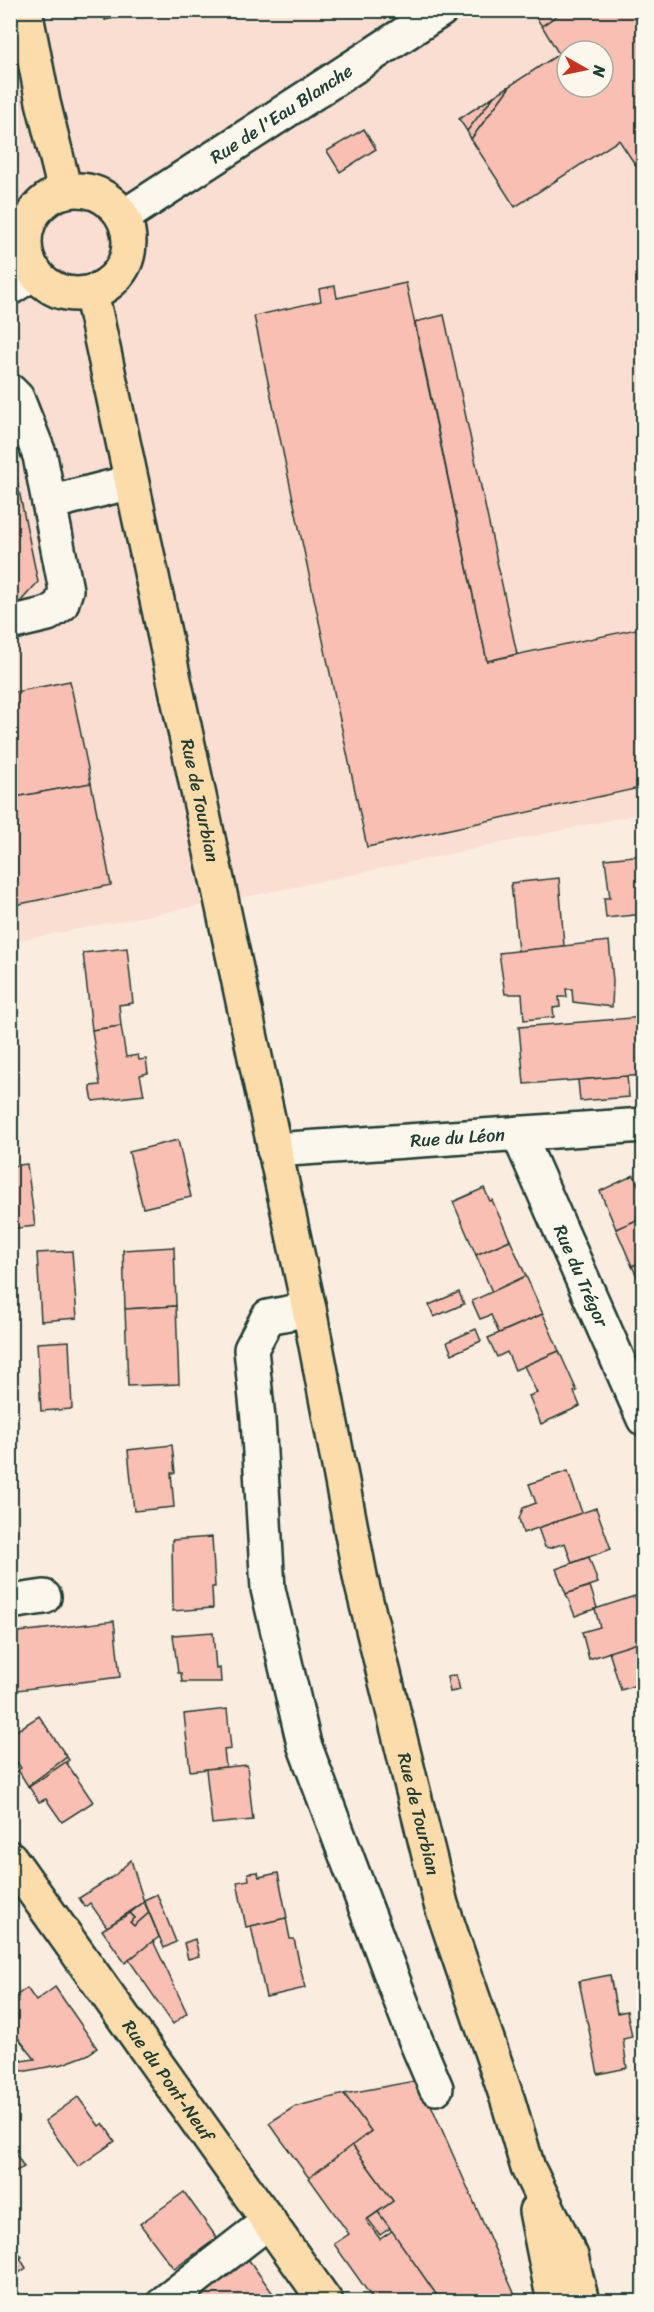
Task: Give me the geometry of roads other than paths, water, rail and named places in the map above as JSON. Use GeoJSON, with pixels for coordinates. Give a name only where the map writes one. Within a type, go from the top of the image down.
{"type":"FeatureCollection","features":[{"type":"Feature","properties":{"kind":"main road"},"geometry":{"type":"LineString","coordinates":[[25,10],[43,102],[65,191]]}},
{"type":"Feature","properties":{"kind":"main road"},"geometry":{"type":"LineString","coordinates":[[76,189],[98,194],[109,200],[123,217],[130,243],[125,262],[114,279],[91,292],[73,294],[55,289],[41,279],[23,280],[28,259],[25,245],[26,230],[31,217],[40,205],[52,196],[76,189]]}},
{"type":"Feature","properties":{"kind":"main road","name":"Rue de Tourbian"},"geometry":{"type":"LineString","coordinates":[[91,292],[309,1310],[361,1581],[441,1904],[508,2101],[528,2168],[571,2256],[582,2301]]}},
{"type":"Feature","properties":{"kind":"main road","name":"Rue du Pont-Neuf"},"geometry":{"type":"LineString","coordinates":[[10,1858],[326,2301]]}},
{"type":"Feature","properties":{"kind":"main road"},"geometry":{"type":"LineString","coordinates":[[528,2168],[554,2301]]}},
{"type":"Feature","properties":{"kind":"street","name":"Rue de l'Eau Blanche"},"geometry":{"type":"LineString","coordinates":[[123,217],[441,10]]}},
{"type":"Feature","properties":{"kind":"street"},"geometry":{"type":"LineString","coordinates":[[10,391],[17,398],[40,456],[66,590],[61,605],[48,614],[10,623]]}},
{"type":"Feature","properties":{"kind":"street"},"geometry":{"type":"LineString","coordinates":[[50,503],[131,482]]}},
{"type":"Feature","properties":{"kind":"street","name":"Rue du Léon"},"geometry":{"type":"LineString","coordinates":[[274,1150],[644,1125]]}},
{"type":"Feature","properties":{"kind":"street","name":"Rue du Trégor"},"geometry":{"type":"LineString","coordinates":[[518,1133],[644,1419]]}},
{"type":"Feature","properties":{"kind":"street"},"geometry":{"type":"LineString","coordinates":[[309,1310],[268,1317],[251,1349],[258,1419],[268,1589],[304,1744],[416,2041],[436,2088]]}},
{"type":"Feature","properties":{"kind":"street"},"geometry":{"type":"LineString","coordinates":[[10,1602],[44,1597]]}},
{"type":"Feature","properties":{"kind":"street"},"geometry":{"type":"LineString","coordinates":[[165,2301],[269,2221]]}}]}
